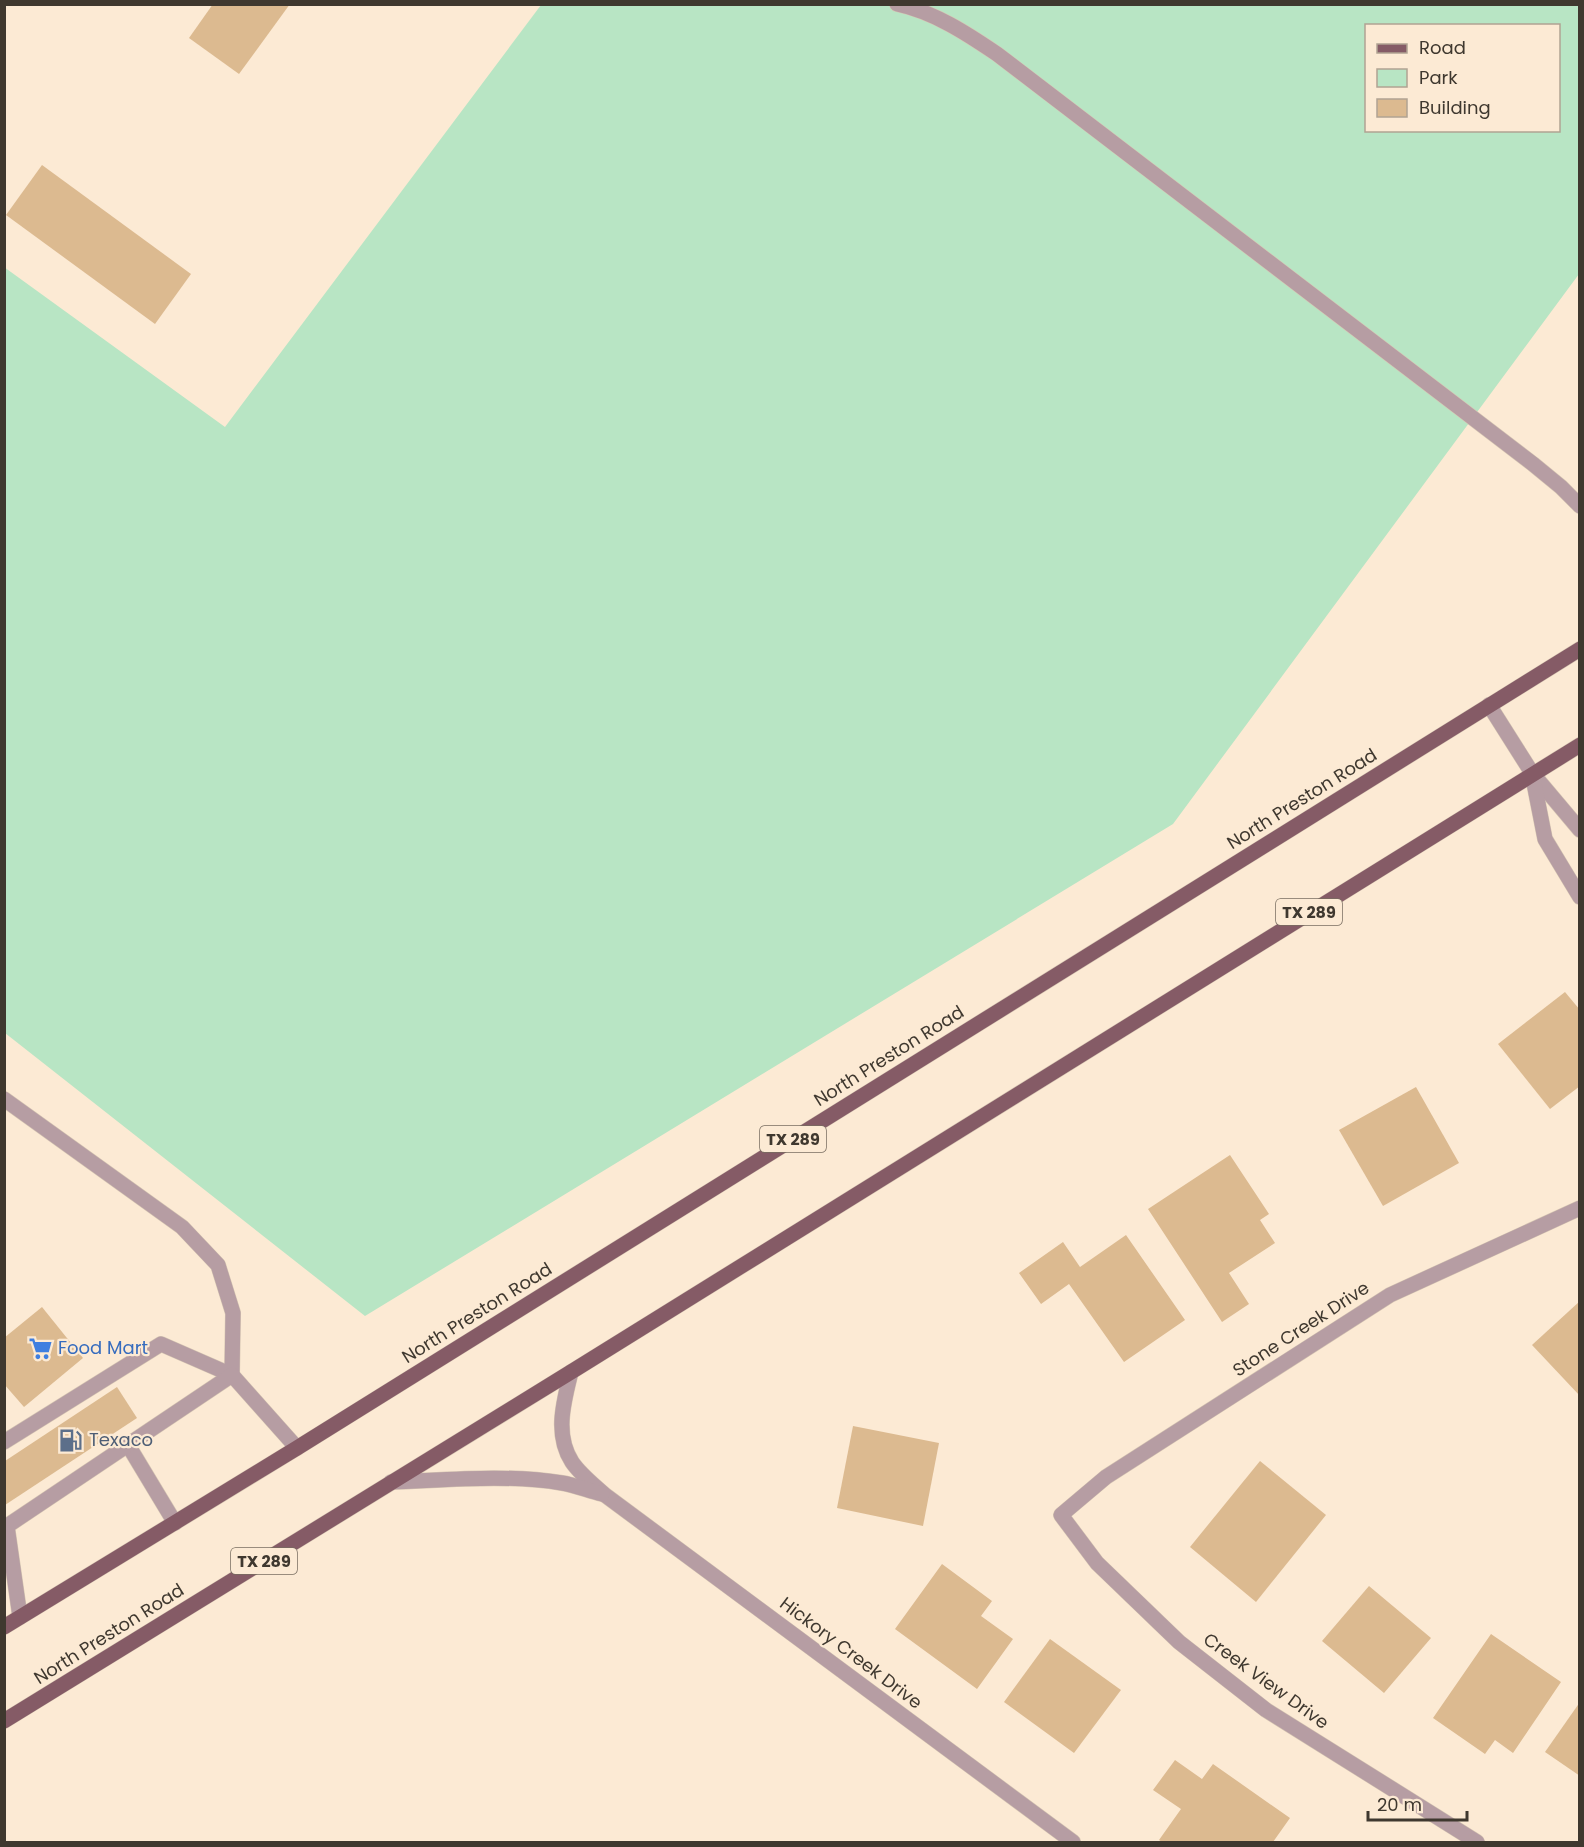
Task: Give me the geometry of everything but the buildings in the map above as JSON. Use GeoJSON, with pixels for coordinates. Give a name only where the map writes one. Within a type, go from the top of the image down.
{"type":"FeatureCollection","features":[{"type":"Feature","properties":{"kind":"main road","name":"North Preston Road"},"geometry":{"type":"LineString","coordinates":[[4,1627],[297,1448],[1580,649]]}},
{"type":"Feature","properties":{"kind":"main road","name":"North Preston Road"},"geometry":{"type":"LineString","coordinates":[[4,1721],[571,1372],[1580,744]]}},
{"type":"Feature","properties":{"kind":"street"},"geometry":{"type":"LineString","coordinates":[[897,4],[931,15],[961,30],[997,54],[1533,464],[1580,506]]}},
{"type":"Feature","properties":{"kind":"street"},"geometry":{"type":"LineString","coordinates":[[1489,705],[1532,773],[1580,830]]}},
{"type":"Feature","properties":{"kind":"street"},"geometry":{"type":"LineString","coordinates":[[1532,773],[1545,839],[1580,897]]}},
{"type":"Feature","properties":{"kind":"street"},"geometry":{"type":"LineString","coordinates":[[4,1099],[182,1227],[218,1264],[233,1313],[232,1375]]}},
{"type":"Feature","properties":{"kind":"street","name":"Stone Creek Drive"},"geometry":{"type":"LineString","coordinates":[[1061,1515],[1106,1477],[1390,1295],[1580,1208]]}},
{"type":"Feature","properties":{"kind":"street"},"geometry":{"type":"LineString","coordinates":[[4,1442],[161,1344],[232,1375],[297,1448]]}},
{"type":"Feature","properties":{"kind":"street","name":"Hickory Creek Drive"},"geometry":{"type":"LineString","coordinates":[[571,1372],[563,1403],[562,1436],[572,1462],[605,1495],[1073,1842]]}},
{"type":"Feature","properties":{"kind":"street"},"geometry":{"type":"LineString","coordinates":[[20,1617],[6,1525],[232,1375]]}},
{"type":"Feature","properties":{"kind":"street"},"geometry":{"type":"LineString","coordinates":[[128,1445],[175,1523]]}},
{"type":"Feature","properties":{"kind":"street","name":"Hickory Creek Drive"},"geometry":{"type":"LineString","coordinates":[[391,1482],[488,1479],[542,1481],[564,1483],[605,1495]]}},
{"type":"Feature","properties":{"kind":"street","name":"Creek View Drive"},"geometry":{"type":"LineString","coordinates":[[1061,1515],[1097,1563],[1188,1649],[1266,1710],[1478,1842]]}},
{"type":"Feature","properties":{"kind":"green space"},"geometry":{"type":"Polygon","coordinates":[[[541,5],[1579,5],[1579,274],[1173,824],[365,1316],[5,1033],[4,267],[225,427],[541,5]]]}},
{"type":"Feature","properties":{"kind":"place","name":"Food Mart"},"geometry":{"type":"Point","coordinates":[40,1348]}},
{"type":"Feature","properties":{"kind":"place","name":"Texaco"},"geometry":{"type":"Point","coordinates":[71,1440]}}]}
